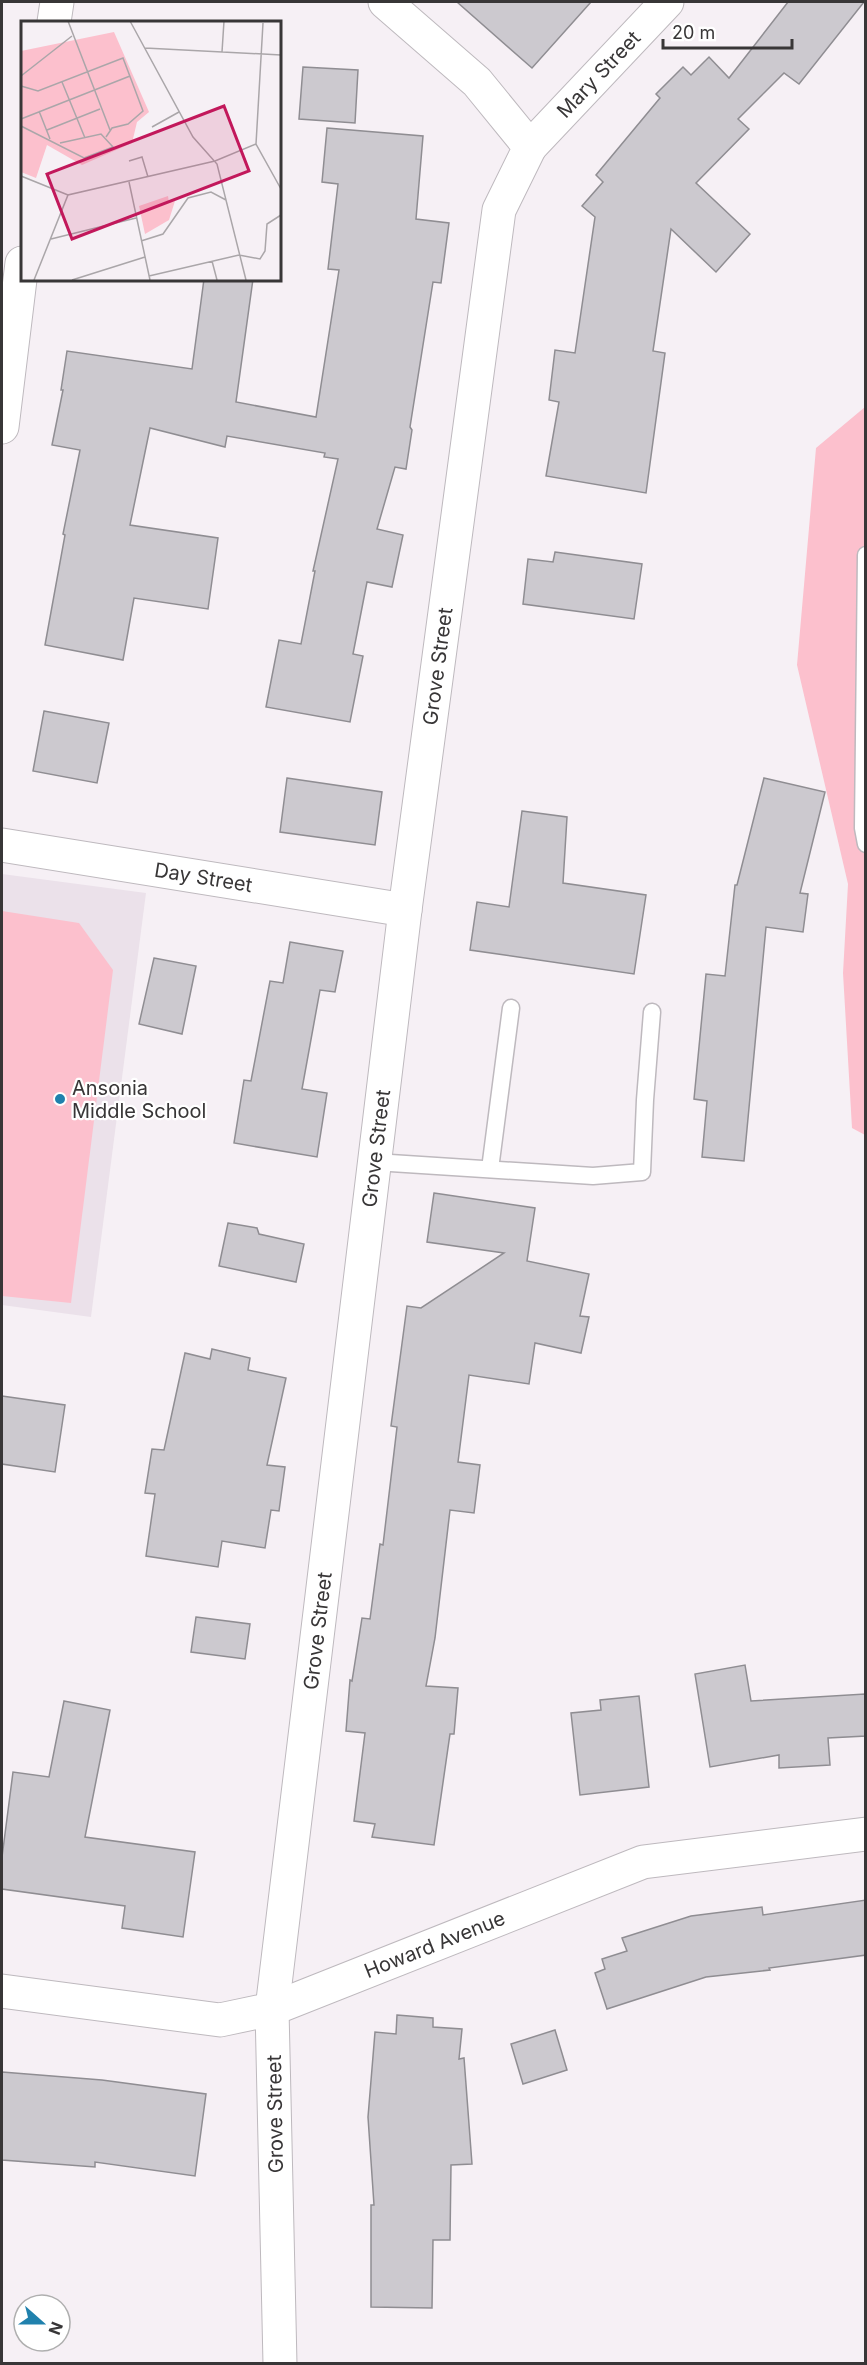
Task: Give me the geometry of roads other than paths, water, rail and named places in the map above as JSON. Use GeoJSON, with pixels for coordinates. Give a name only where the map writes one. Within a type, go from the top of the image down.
{"type":"FeatureCollection","features":[{"type":"Feature","properties":{"kind":"street"},"geometry":{"type":"LineString","coordinates":[[54,21],[57,2]]}},
{"type":"Feature","properties":{"kind":"street"},"geometry":{"type":"LineString","coordinates":[[385,2],[477,82],[530,147]]}},
{"type":"Feature","properties":{"kind":"street","name":"Mary Street"},"geometry":{"type":"LineString","coordinates":[[530,147],[667,2]]}},
{"type":"Feature","properties":{"kind":"street","name":"Grove Street"},"geometry":{"type":"LineString","coordinates":[[280,2364],[272,2009],[405,910],[499,210],[530,147]]}},
{"type":"Feature","properties":{"kind":"street"},"geometry":{"type":"LineString","coordinates":[[2,427],[21,271]]}},
{"type":"Feature","properties":{"kind":"street","name":"Day Street"},"geometry":{"type":"LineString","coordinates":[[2,845],[405,910]]}},
{"type":"Feature","properties":{"kind":"street","name":"Howard Avenue"},"geometry":{"type":"LineString","coordinates":[[2,1991],[220,2020],[272,2009],[643,1862],[866,1834]]}},
{"type":"Feature","properties":{"kind":"lane"},"geometry":{"type":"LineString","coordinates":[[866,555],[863,828],[866,844]]}},
{"type":"Feature","properties":{"kind":"lane"},"geometry":{"type":"LineString","coordinates":[[490,1169],[511,1008]]}},
{"type":"Feature","properties":{"kind":"lane"},"geometry":{"type":"LineString","coordinates":[[375,1162],[593,1176],[642,1172],[652,1012]]}},
{"type":"Feature","properties":{"kind":"place","name":"Ansonia Middle School"},"geometry":{"type":"Point","coordinates":[60,1099]}}]}
